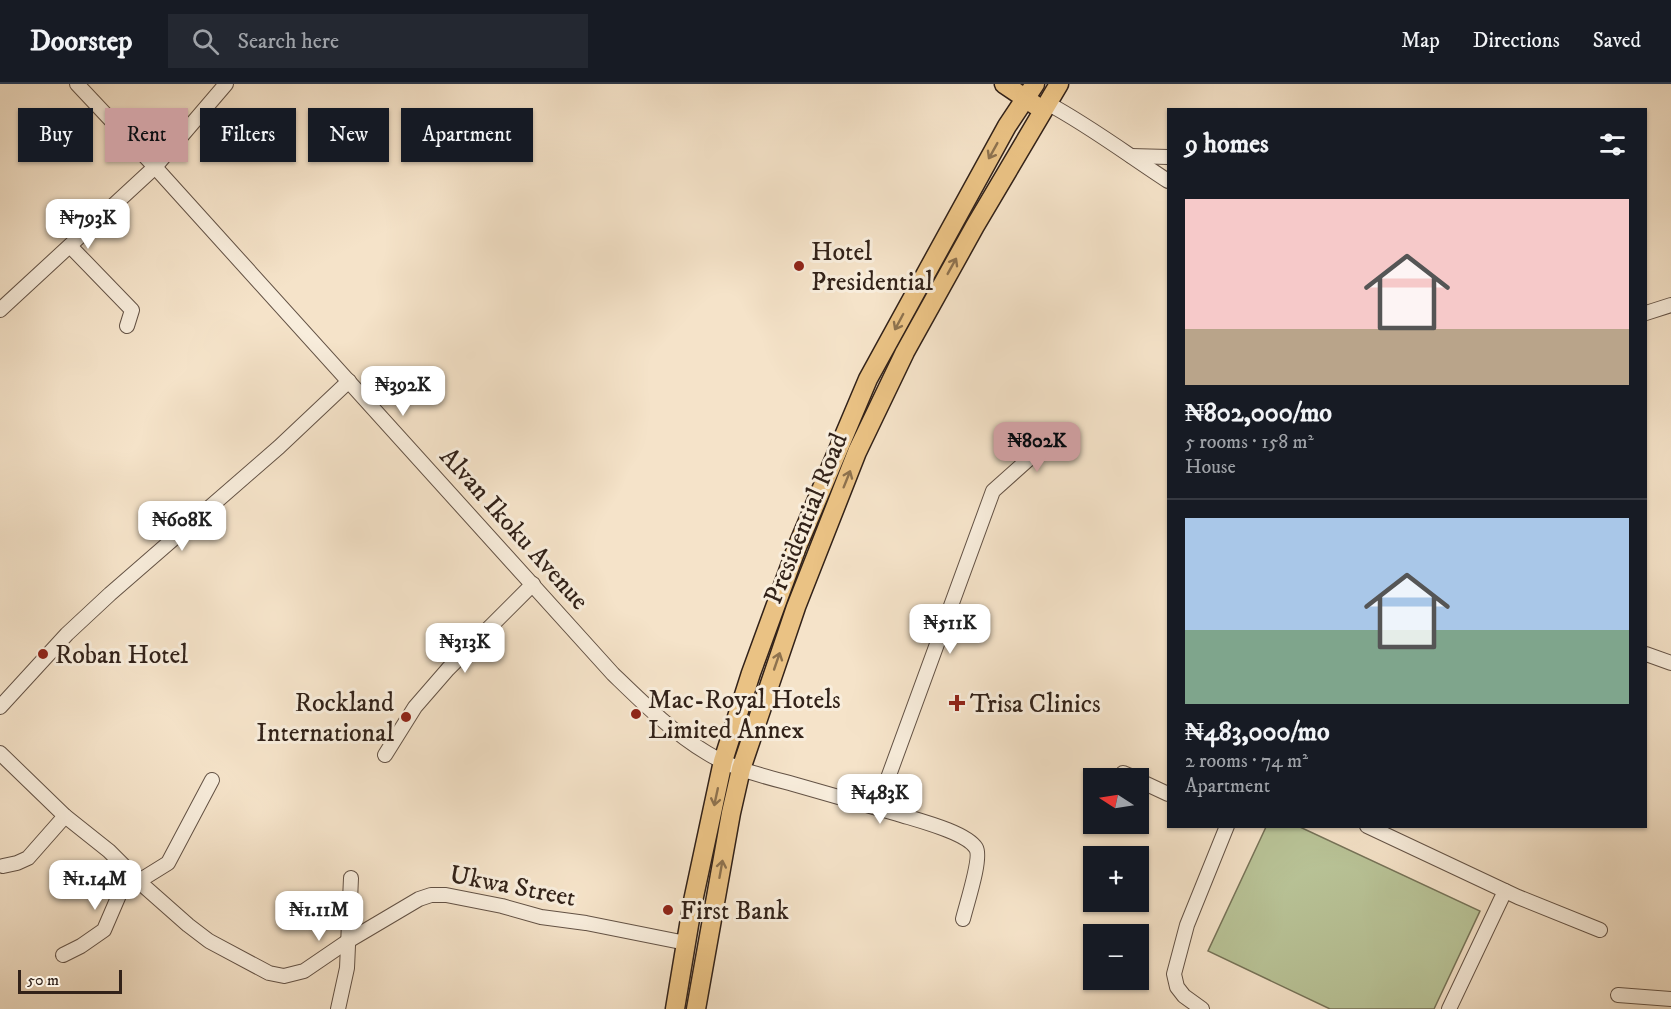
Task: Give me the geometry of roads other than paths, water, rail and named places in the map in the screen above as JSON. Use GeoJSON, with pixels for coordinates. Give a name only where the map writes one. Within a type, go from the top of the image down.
{"type":"FeatureCollection","features":[{"type":"Feature","properties":{"kind":"main road"},"geometry":{"type":"LineString","coordinates":[[1003,84],[1049,95]]}},
{"type":"Feature","properties":{"kind":"main road"},"geometry":{"type":"LineString","coordinates":[[1003,84],[1011,102],[1010,119],[1007,126]]}},
{"type":"Feature","properties":{"kind":"main road","name":"Presidential Road"},"geometry":{"type":"LineString","coordinates":[[675,1009],[723,761],[797,547],[868,379],[1007,126],[1030,91]]}},
{"type":"Feature","properties":{"kind":"main road","name":"Presidential Road"},"geometry":{"type":"LineString","coordinates":[[696,1009],[741,769],[796,607],[857,452],[905,352],[1049,95]]}},
{"type":"Feature","properties":{"kind":"street","name":"Alvan Ikoku Avenue"},"geometry":{"type":"LineString","coordinates":[[77,84],[155,167],[613,674],[642,702],[707,753],[741,769],[878,808],[969,840],[976,848],[978,860],[963,919]]}},
{"type":"Feature","properties":{"kind":"street"},"geometry":{"type":"LineString","coordinates":[[0,310],[155,167],[226,84]]}},
{"type":"Feature","properties":{"kind":"street"},"geometry":{"type":"LineString","coordinates":[[1049,95],[1129,156],[1167,180]]}},
{"type":"Feature","properties":{"kind":"street"},"geometry":{"type":"LineString","coordinates":[[1129,156],[1167,157]]}},
{"type":"Feature","properties":{"kind":"street"},"geometry":{"type":"LineString","coordinates":[[70,246],[132,310],[127,326]]}},
{"type":"Feature","properties":{"kind":"street"},"geometry":{"type":"LineString","coordinates":[[1647,313],[1671,305]]}},
{"type":"Feature","properties":{"kind":"street"},"geometry":{"type":"LineString","coordinates":[[0,707],[67,634],[279,447],[349,381]]}},
{"type":"Feature","properties":{"kind":"street"},"geometry":{"type":"LineString","coordinates":[[878,808],[993,491],[1059,432]]}},
{"type":"Feature","properties":{"kind":"street"},"geometry":{"type":"LineString","coordinates":[[385,755],[421,699],[533,584]]}},
{"type":"Feature","properties":{"kind":"street"},"geometry":{"type":"LineString","coordinates":[[1647,654],[1671,663]]}},
{"type":"Feature","properties":{"kind":"street","name":"Ukwa Street"},"geometry":{"type":"LineString","coordinates":[[0,753],[65,816],[109,851],[134,877],[188,925],[209,941],[269,973],[284,976],[304,971],[348,941],[420,899],[431,895],[502,906],[541,917],[686,943]]}},
{"type":"Feature","properties":{"kind":"street"},"geometry":{"type":"LineString","coordinates":[[63,955],[104,930],[134,877],[168,863],[212,780]]}},
{"type":"Feature","properties":{"kind":"street"},"geometry":{"type":"LineString","coordinates":[[1149,785],[1167,794]]}},
{"type":"Feature","properties":{"kind":"street"},"geometry":{"type":"LineString","coordinates":[[3,866],[17,864],[28,858],[65,816]]}},
{"type":"Feature","properties":{"kind":"street"},"geometry":{"type":"LineString","coordinates":[[1202,1009],[1184,996],[1177,987],[1174,974],[1187,926],[1226,828]]}},
{"type":"Feature","properties":{"kind":"street"},"geometry":{"type":"LineString","coordinates":[[1371,828],[1505,891],[1600,930]]}},
{"type":"Feature","properties":{"kind":"street"},"geometry":{"type":"LineString","coordinates":[[338,1009],[347,968],[351,878]]}},
{"type":"Feature","properties":{"kind":"street"},"geometry":{"type":"LineString","coordinates":[[1449,1009],[1505,891]]}},
{"type":"Feature","properties":{"kind":"street"},"geometry":{"type":"LineString","coordinates":[[681,972],[701,975]]}},
{"type":"Feature","properties":{"kind":"street"},"geometry":{"type":"LineString","coordinates":[[1618,995],[1671,999]]}},
{"type":"Feature","properties":{"kind":"place","name":"Hotel Presidential"},"geometry":{"type":"Point","coordinates":[799,266]}},
{"type":"Feature","properties":{"kind":"place","name":"Roban Hotel"},"geometry":{"type":"Point","coordinates":[43,654]}},
{"type":"Feature","properties":{"kind":"place","name":"Trisa Clinics"},"geometry":{"type":"Point","coordinates":[957,703]}},
{"type":"Feature","properties":{"kind":"place","name":"Mac-Royal Hotels Limited Annex"},"geometry":{"type":"Point","coordinates":[636,714]}},
{"type":"Feature","properties":{"kind":"place","name":"Rockland International"},"geometry":{"type":"Point","coordinates":[406,717]}},
{"type":"Feature","properties":{"kind":"place","name":"First Bank"},"geometry":{"type":"Point","coordinates":[668,910]}}]}
